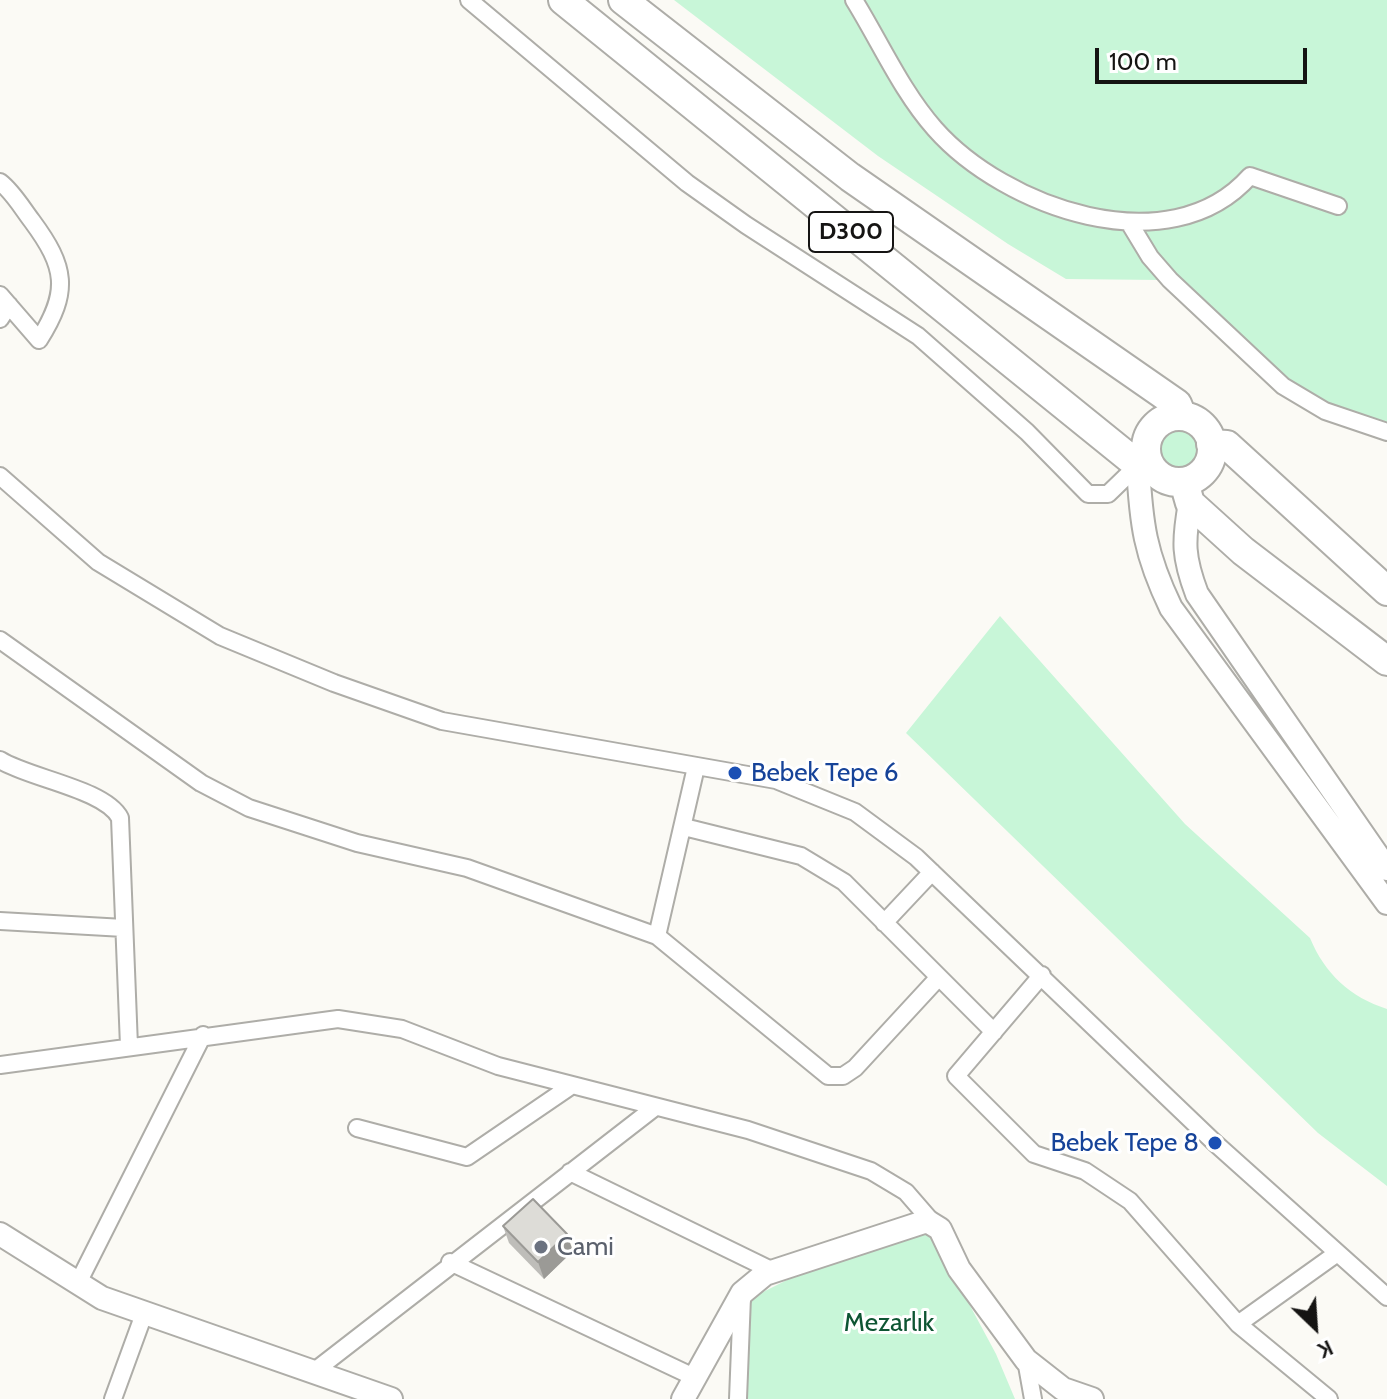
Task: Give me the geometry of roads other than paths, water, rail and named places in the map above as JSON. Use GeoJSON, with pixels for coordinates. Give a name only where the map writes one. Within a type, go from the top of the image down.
{"type":"FeatureCollection","features":[{"type":"Feature","properties":{"kind":"highway","name":"D300"},"geometry":{"type":"LineString","coordinates":[[563,0],[1143,462]]}},
{"type":"Feature","properties":{"kind":"highway","name":"D300"},"geometry":{"type":"LineString","coordinates":[[623,0],[850,177],[1180,410]]}},
{"type":"Feature","properties":{"kind":"highway"},"geometry":{"type":"LineString","coordinates":[[1387,591],[1219,444],[1198,422],[1180,410],[1152,430],[1143,462],[1187,493],[1243,551],[1387,661]]}},
{"type":"Feature","properties":{"kind":"highway"},"geometry":{"type":"LineString","coordinates":[[1187,493],[1219,444]]}},
{"type":"Feature","properties":{"kind":"street"},"geometry":{"type":"LineString","coordinates":[[469,0],[687,183],[746,225],[918,336],[1027,432],[1083,490],[1095,496],[1108,494],[1143,462]]}},
{"type":"Feature","properties":{"kind":"street"},"geometry":{"type":"LineString","coordinates":[[854,0],[922,113],[958,151],[1047,202],[1085,215],[1130,224],[1180,217],[1208,208],[1231,194],[1250,176],[1338,206]]}},
{"type":"Feature","properties":{"kind":"street"},"geometry":{"type":"LineString","coordinates":[[0,182],[51,247],[59,266],[61,286],[58,305],[39,340],[3,306]]}},
{"type":"Feature","properties":{"kind":"street"},"geometry":{"type":"LineString","coordinates":[[1130,224],[1150,257],[1170,280],[1283,386],[1342,419],[1387,432]]}},
{"type":"Feature","properties":{"kind":"street"},"geometry":{"type":"LineString","coordinates":[[1143,462],[1141,523],[1150,563],[1171,608],[1387,903]]}},
{"type":"Feature","properties":{"kind":"street"},"geometry":{"type":"LineString","coordinates":[[0,476],[98,562],[235,642],[334,683],[442,721],[776,780],[855,812],[932,872],[1336,1254],[1387,1297]]}},
{"type":"Feature","properties":{"kind":"street"},"geometry":{"type":"LineString","coordinates":[[1187,493],[1185,561],[1197,594],[1387,869]]}},
{"type":"Feature","properties":{"kind":"street"},"geometry":{"type":"LineString","coordinates":[[0,640],[201,783],[249,808],[357,843],[467,868],[657,936],[821,1072],[835,1077],[855,1068],[939,977]]}},
{"type":"Feature","properties":{"kind":"street"},"geometry":{"type":"LineString","coordinates":[[0,760],[64,784],[118,813],[121,824],[129,1046]]}},
{"type":"Feature","properties":{"kind":"street"},"geometry":{"type":"LineString","coordinates":[[657,936],[696,767]]}},
{"type":"Feature","properties":{"kind":"street"},"geometry":{"type":"LineString","coordinates":[[684,827],[801,856],[844,882],[994,1032]]}},
{"type":"Feature","properties":{"kind":"street"},"geometry":{"type":"LineString","coordinates":[[884,923],[932,872]]}},
{"type":"Feature","properties":{"kind":"street"},"geometry":{"type":"LineString","coordinates":[[0,921],[124,928]]}},
{"type":"Feature","properties":{"kind":"street"},"geometry":{"type":"LineString","coordinates":[[1042,975],[956,1076],[1034,1154],[1085,1171],[1130,1201],[1238,1324],[1329,1399]]}},
{"type":"Feature","properties":{"kind":"street"},"geometry":{"type":"LineString","coordinates":[[0,1065],[338,1019],[402,1029],[498,1066],[748,1130],[871,1171],[906,1192],[940,1229],[959,1269],[1026,1360],[1063,1389],[1092,1399]]}},
{"type":"Feature","properties":{"kind":"street"},"geometry":{"type":"LineString","coordinates":[[78,1283],[203,1035]]}},
{"type":"Feature","properties":{"kind":"street"},"geometry":{"type":"LineString","coordinates":[[357,1128],[467,1157],[571,1086]]}},
{"type":"Feature","properties":{"kind":"street"},"geometry":{"type":"LineString","coordinates":[[312,1373],[450,1262],[654,1108]]}},
{"type":"Feature","properties":{"kind":"street"},"geometry":{"type":"LineString","coordinates":[[570,1172],[773,1271]]}},
{"type":"Feature","properties":{"kind":"street"},"geometry":{"type":"LineString","coordinates":[[683,1399],[742,1293],[773,1271],[921,1222],[932,1222]]}},
{"type":"Feature","properties":{"kind":"street"},"geometry":{"type":"LineString","coordinates":[[0,1234],[102,1298],[312,1373],[338,1391],[391,1399]]}},
{"type":"Feature","properties":{"kind":"street"},"geometry":{"type":"LineString","coordinates":[[1238,1324],[1336,1254]]}},
{"type":"Feature","properties":{"kind":"street"},"geometry":{"type":"LineString","coordinates":[[450,1262],[696,1378]]}},
{"type":"Feature","properties":{"kind":"street"},"geometry":{"type":"LineString","coordinates":[[738,1399],[742,1293]]}},
{"type":"Feature","properties":{"kind":"street"},"geometry":{"type":"LineString","coordinates":[[113,1399],[144,1314]]}},
{"type":"Feature","properties":{"kind":"street"},"geometry":{"type":"LineString","coordinates":[[1026,1360],[1033,1399]]}},
{"type":"Feature","properties":{"kind":"place","name":"Bebek Tepe 6"},"geometry":{"type":"Point","coordinates":[735,773]}},
{"type":"Feature","properties":{"kind":"place","name":"Bebek Tepe 8"},"geometry":{"type":"Point","coordinates":[1215,1143]}},
{"type":"Feature","properties":{"kind":"place","name":"Cami"},"geometry":{"type":"Point","coordinates":[541,1247]}},
{"type":"Feature","properties":{"kind":"park label","name":"Mezarlık"},"geometry":{"type":"Point","coordinates":[889,1323]}}]}
